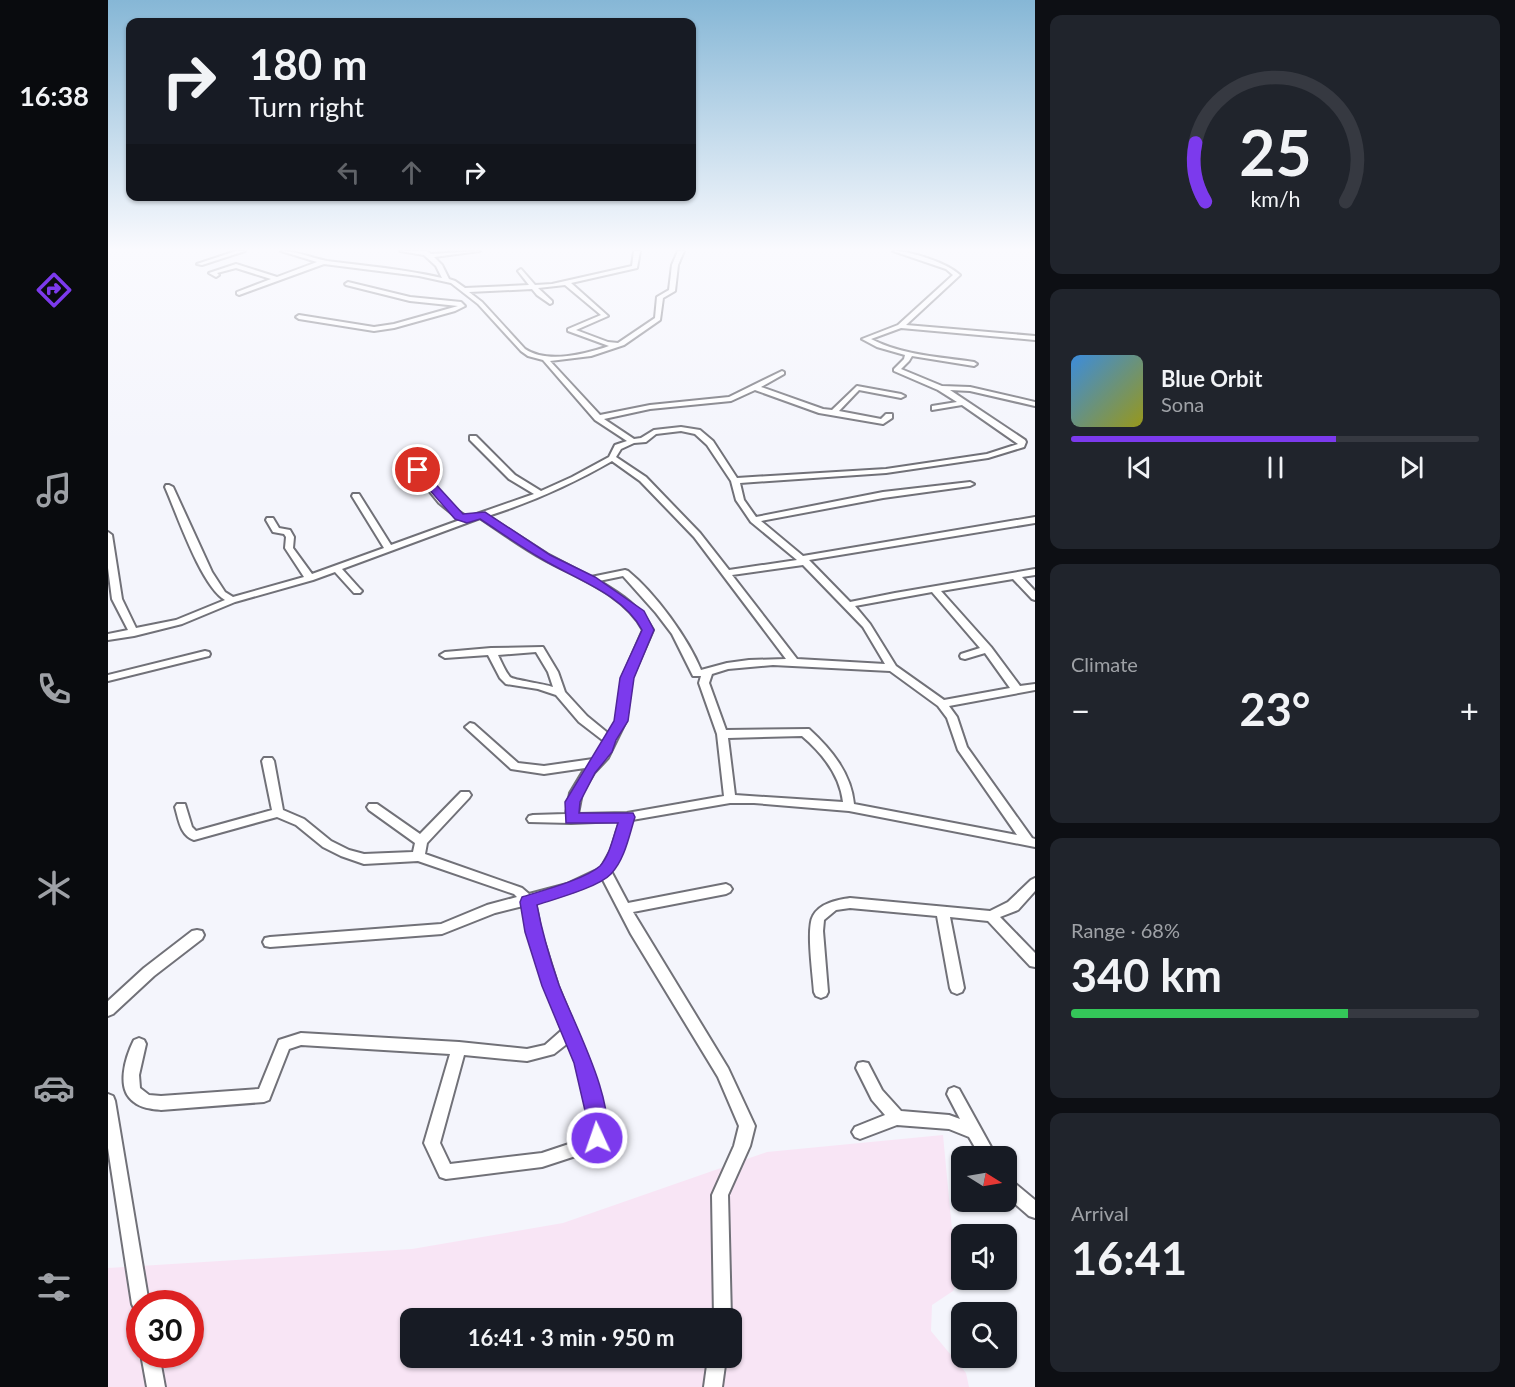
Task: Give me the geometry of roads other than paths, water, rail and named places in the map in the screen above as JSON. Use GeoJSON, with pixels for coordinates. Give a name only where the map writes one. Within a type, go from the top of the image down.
{"type":"FeatureCollection","features":[{"type":"Feature","properties":{"kind":"street"},"geometry":{"type":"LineString","coordinates":[[298,317],[374,329],[429,316]]}},
{"type":"Feature","properties":{"kind":"street"},"geometry":{"type":"LineString","coordinates":[[492,316],[523,350],[530,355],[545,359],[585,355],[619,345],[658,319],[659,316]]}},
{"type":"Feature","properties":{"kind":"street"},"geometry":{"type":"LineString","coordinates":[[605,316],[570,330],[607,344],[619,345]]}},
{"type":"Feature","properties":{"kind":"street"},"geometry":{"type":"LineString","coordinates":[[912,316],[900,327],[865,339],[879,346],[909,354],[974,364]]}},
{"type":"Feature","properties":{"kind":"street"},"geometry":{"type":"LineString","coordinates":[[900,327],[1035,338]]}},
{"type":"Feature","properties":{"kind":"street"},"geometry":{"type":"LineString","coordinates":[[735,482],[886,471],[988,456],[1021,445],[1022,442],[941,388],[896,370],[907,360],[909,354]]}},
{"type":"Feature","properties":{"kind":"street"},"geometry":{"type":"LineString","coordinates":[[545,359],[598,418],[633,441]]}},
{"type":"Feature","properties":{"kind":"street"},"geometry":{"type":"LineString","coordinates":[[598,418],[650,407],[731,399],[782,373]]}},
{"type":"Feature","properties":{"kind":"street"},"geometry":{"type":"LineString","coordinates":[[755,387],[804,406],[874,422],[883,422],[889,416]]}},
{"type":"Feature","properties":{"kind":"street"},"geometry":{"type":"LineString","coordinates":[[834,412],[857,388],[901,396]]}},
{"type":"Feature","properties":{"kind":"street"},"geometry":{"type":"LineString","coordinates":[[941,388],[970,389],[1035,404]]}},
{"type":"Feature","properties":{"kind":"street"},"geometry":{"type":"LineString","coordinates":[[935,408],[963,403]]}},
{"type":"Feature","properties":{"kind":"street"},"geometry":{"type":"LineString","coordinates":[[108,637],[180,622],[232,600],[337,569],[389,548],[541,495],[612,458],[618,447],[633,441],[670,429],[697,432],[710,443],[735,482],[740,500],[754,520],[803,560],[848,605],[867,626],[892,668],[942,704],[952,717],[962,747],[974,766],[1031,842]]}},
{"type":"Feature","properties":{"kind":"street"},"geometry":{"type":"LineString","coordinates":[[473,438],[512,477],[541,495]]}},
{"type":"Feature","properties":{"kind":"street"},"geometry":{"type":"LineString","coordinates":[[407,458],[446,505],[459,517],[467,520]]}},
{"type":"Feature","properties":{"kind":"street"},"geometry":{"type":"LineString","coordinates":[[612,458],[643,479],[697,535],[729,573],[793,661]]}},
{"type":"Feature","properties":{"kind":"street"},"geometry":{"type":"LineString","coordinates":[[754,520],[883,495],[970,484]]}},
{"type":"Feature","properties":{"kind":"street"},"geometry":{"type":"LineString","coordinates":[[169,487],[207,572],[222,594],[232,600]]}},
{"type":"Feature","properties":{"kind":"street"},"geometry":{"type":"LineString","coordinates":[[356,496],[389,548]]}},
{"type":"Feature","properties":{"kind":"street"},"geometry":{"type":"LineString","coordinates":[[481,515],[546,557],[591,580],[640,614],[648,630],[627,678],[621,721],[609,740],[607,749],[576,793],[571,819]]}},
{"type":"Feature","properties":{"kind":"street"},"geometry":{"type":"LineString","coordinates":[[270,520],[276,530],[286,532],[290,537],[289,548],[310,578]]}},
{"type":"Feature","properties":{"kind":"street"},"geometry":{"type":"LineString","coordinates":[[729,573],[1035,520]]}},
{"type":"Feature","properties":{"kind":"street"},"geometry":{"type":"LineString","coordinates":[[108,535],[117,599],[134,633]]}},
{"type":"Feature","properties":{"kind":"street"},"geometry":{"type":"LineString","coordinates":[[337,569],[357,591]]}},
{"type":"Feature","properties":{"kind":"street"},"geometry":{"type":"LineString","coordinates":[[848,605],[903,592],[936,591],[1035,572]]}},
{"type":"Feature","properties":{"kind":"street"},"geometry":{"type":"LineString","coordinates":[[591,580],[625,573],[630,577],[676,630],[689,650],[697,674],[733,666],[793,661],[892,668]]}},
{"type":"Feature","properties":{"kind":"street"},"geometry":{"type":"LineString","coordinates":[[1016,577],[1035,597]]}},
{"type":"Feature","properties":{"kind":"street"},"geometry":{"type":"LineString","coordinates":[[936,591],[987,649],[1017,690]]}},
{"type":"Feature","properties":{"kind":"street"},"geometry":{"type":"LineString","coordinates":[[445,655],[539,649],[553,672],[560,693],[583,719],[609,740]]}},
{"type":"Feature","properties":{"kind":"street"},"geometry":{"type":"LineString","coordinates":[[965,656],[987,649]]}},
{"type":"Feature","properties":{"kind":"street"},"geometry":{"type":"LineString","coordinates":[[491,651],[505,678],[510,682],[539,686],[560,693]]}},
{"type":"Feature","properties":{"kind":"street"},"geometry":{"type":"LineString","coordinates":[[108,678],[205,654]]}},
{"type":"Feature","properties":{"kind":"street"},"geometry":{"type":"LineString","coordinates":[[708,672],[704,683],[722,734],[730,799]]}},
{"type":"Feature","properties":{"kind":"street"},"geometry":{"type":"LineString","coordinates":[[942,704],[1034,688]]}},
{"type":"Feature","properties":{"kind":"street"},"geometry":{"type":"LineString","coordinates":[[470,727],[515,766],[544,770],[595,763]]}},
{"type":"Feature","properties":{"kind":"street"},"geometry":{"type":"LineString","coordinates":[[722,734],[805,732],[827,754],[839,773],[848,793],[849,807]]}},
{"type":"Feature","properties":{"kind":"street"},"geometry":{"type":"LineString","coordinates":[[268,761],[278,813]]}},
{"type":"Feature","properties":{"kind":"street"},"geometry":{"type":"LineString","coordinates":[[418,856],[421,841],[465,795]]}},
{"type":"Feature","properties":{"kind":"street"},"geometry":{"type":"LineString","coordinates":[[533,819],[627,817],[730,799],[790,801],[849,807],[1031,842]]}},
{"type":"Feature","properties":{"kind":"street"},"geometry":{"type":"LineString","coordinates":[[181,807],[189,834],[199,837],[278,813],[300,822],[327,844],[345,853],[364,859],[397,859],[418,856],[518,891],[528,902],[534,932],[569,1033],[583,1063],[599,1128],[597,1138],[589,1145],[542,1160],[446,1172],[432,1143],[459,1048]]}},
{"type":"Feature","properties":{"kind":"street"},"geometry":{"type":"LineString","coordinates":[[374,807],[421,841]]}},
{"type":"Feature","properties":{"kind":"street"},"geometry":{"type":"LineString","coordinates":[[270,942],[442,929],[492,909],[528,902],[570,888],[605,871],[620,843],[627,817]]}},
{"type":"Feature","properties":{"kind":"street"},"geometry":{"type":"LineString","coordinates":[[605,871],[624,909],[723,1073],[747,1126],[742,1146],[720,1195],[723,1308]]}},
{"type":"Feature","properties":{"kind":"street"},"geometry":{"type":"LineString","coordinates":[[822,992],[816,931],[818,918],[823,911],[832,906],[850,903],[991,916],[1013,906],[1035,884]]}},
{"type":"Feature","properties":{"kind":"street"},"geometry":{"type":"LineString","coordinates":[[624,909],[726,889]]}},
{"type":"Feature","properties":{"kind":"street"},"geometry":{"type":"LineString","coordinates":[[942,911],[957,988]]}},
{"type":"Feature","properties":{"kind":"street"},"geometry":{"type":"LineString","coordinates":[[991,916],[1035,962]]}},
{"type":"Feature","properties":{"kind":"street"},"geometry":{"type":"LineString","coordinates":[[108,1010],[149,972],[197,935]]}},
{"type":"Feature","properties":{"kind":"street"},"geometry":{"type":"LineString","coordinates":[[139,1044],[129,1077],[139,1100],[147,1103],[264,1095],[284,1044],[301,1039],[459,1048],[527,1055],[549,1050],[569,1033]]}},
{"type":"Feature","properties":{"kind":"street"},"geometry":{"type":"LineString","coordinates":[[863,1068],[888,1111],[897,1118]]}},
{"type":"Feature","properties":{"kind":"street"},"geometry":{"type":"LineString","coordinates":[[954,1094],[982,1146]]}},
{"type":"Feature","properties":{"kind":"street"},"geometry":{"type":"LineString","coordinates":[[108,1101],[139,1290]]}},
{"type":"Feature","properties":{"kind":"street"},"geometry":{"type":"LineString","coordinates":[[860,1132],[897,1118],[949,1122],[973,1131]]}},
{"type":"Feature","properties":{"kind":"street"},"geometry":{"type":"LineString","coordinates":[[1017,1195],[1035,1210]]}},
{"type":"Feature","properties":{"kind":"street"},"geometry":{"type":"LineString","coordinates":[[153,1368],[156,1387]]}},
{"type":"Feature","properties":{"kind":"street"},"geometry":{"type":"LineString","coordinates":[[713,1387],[716,1368]]}}]}
